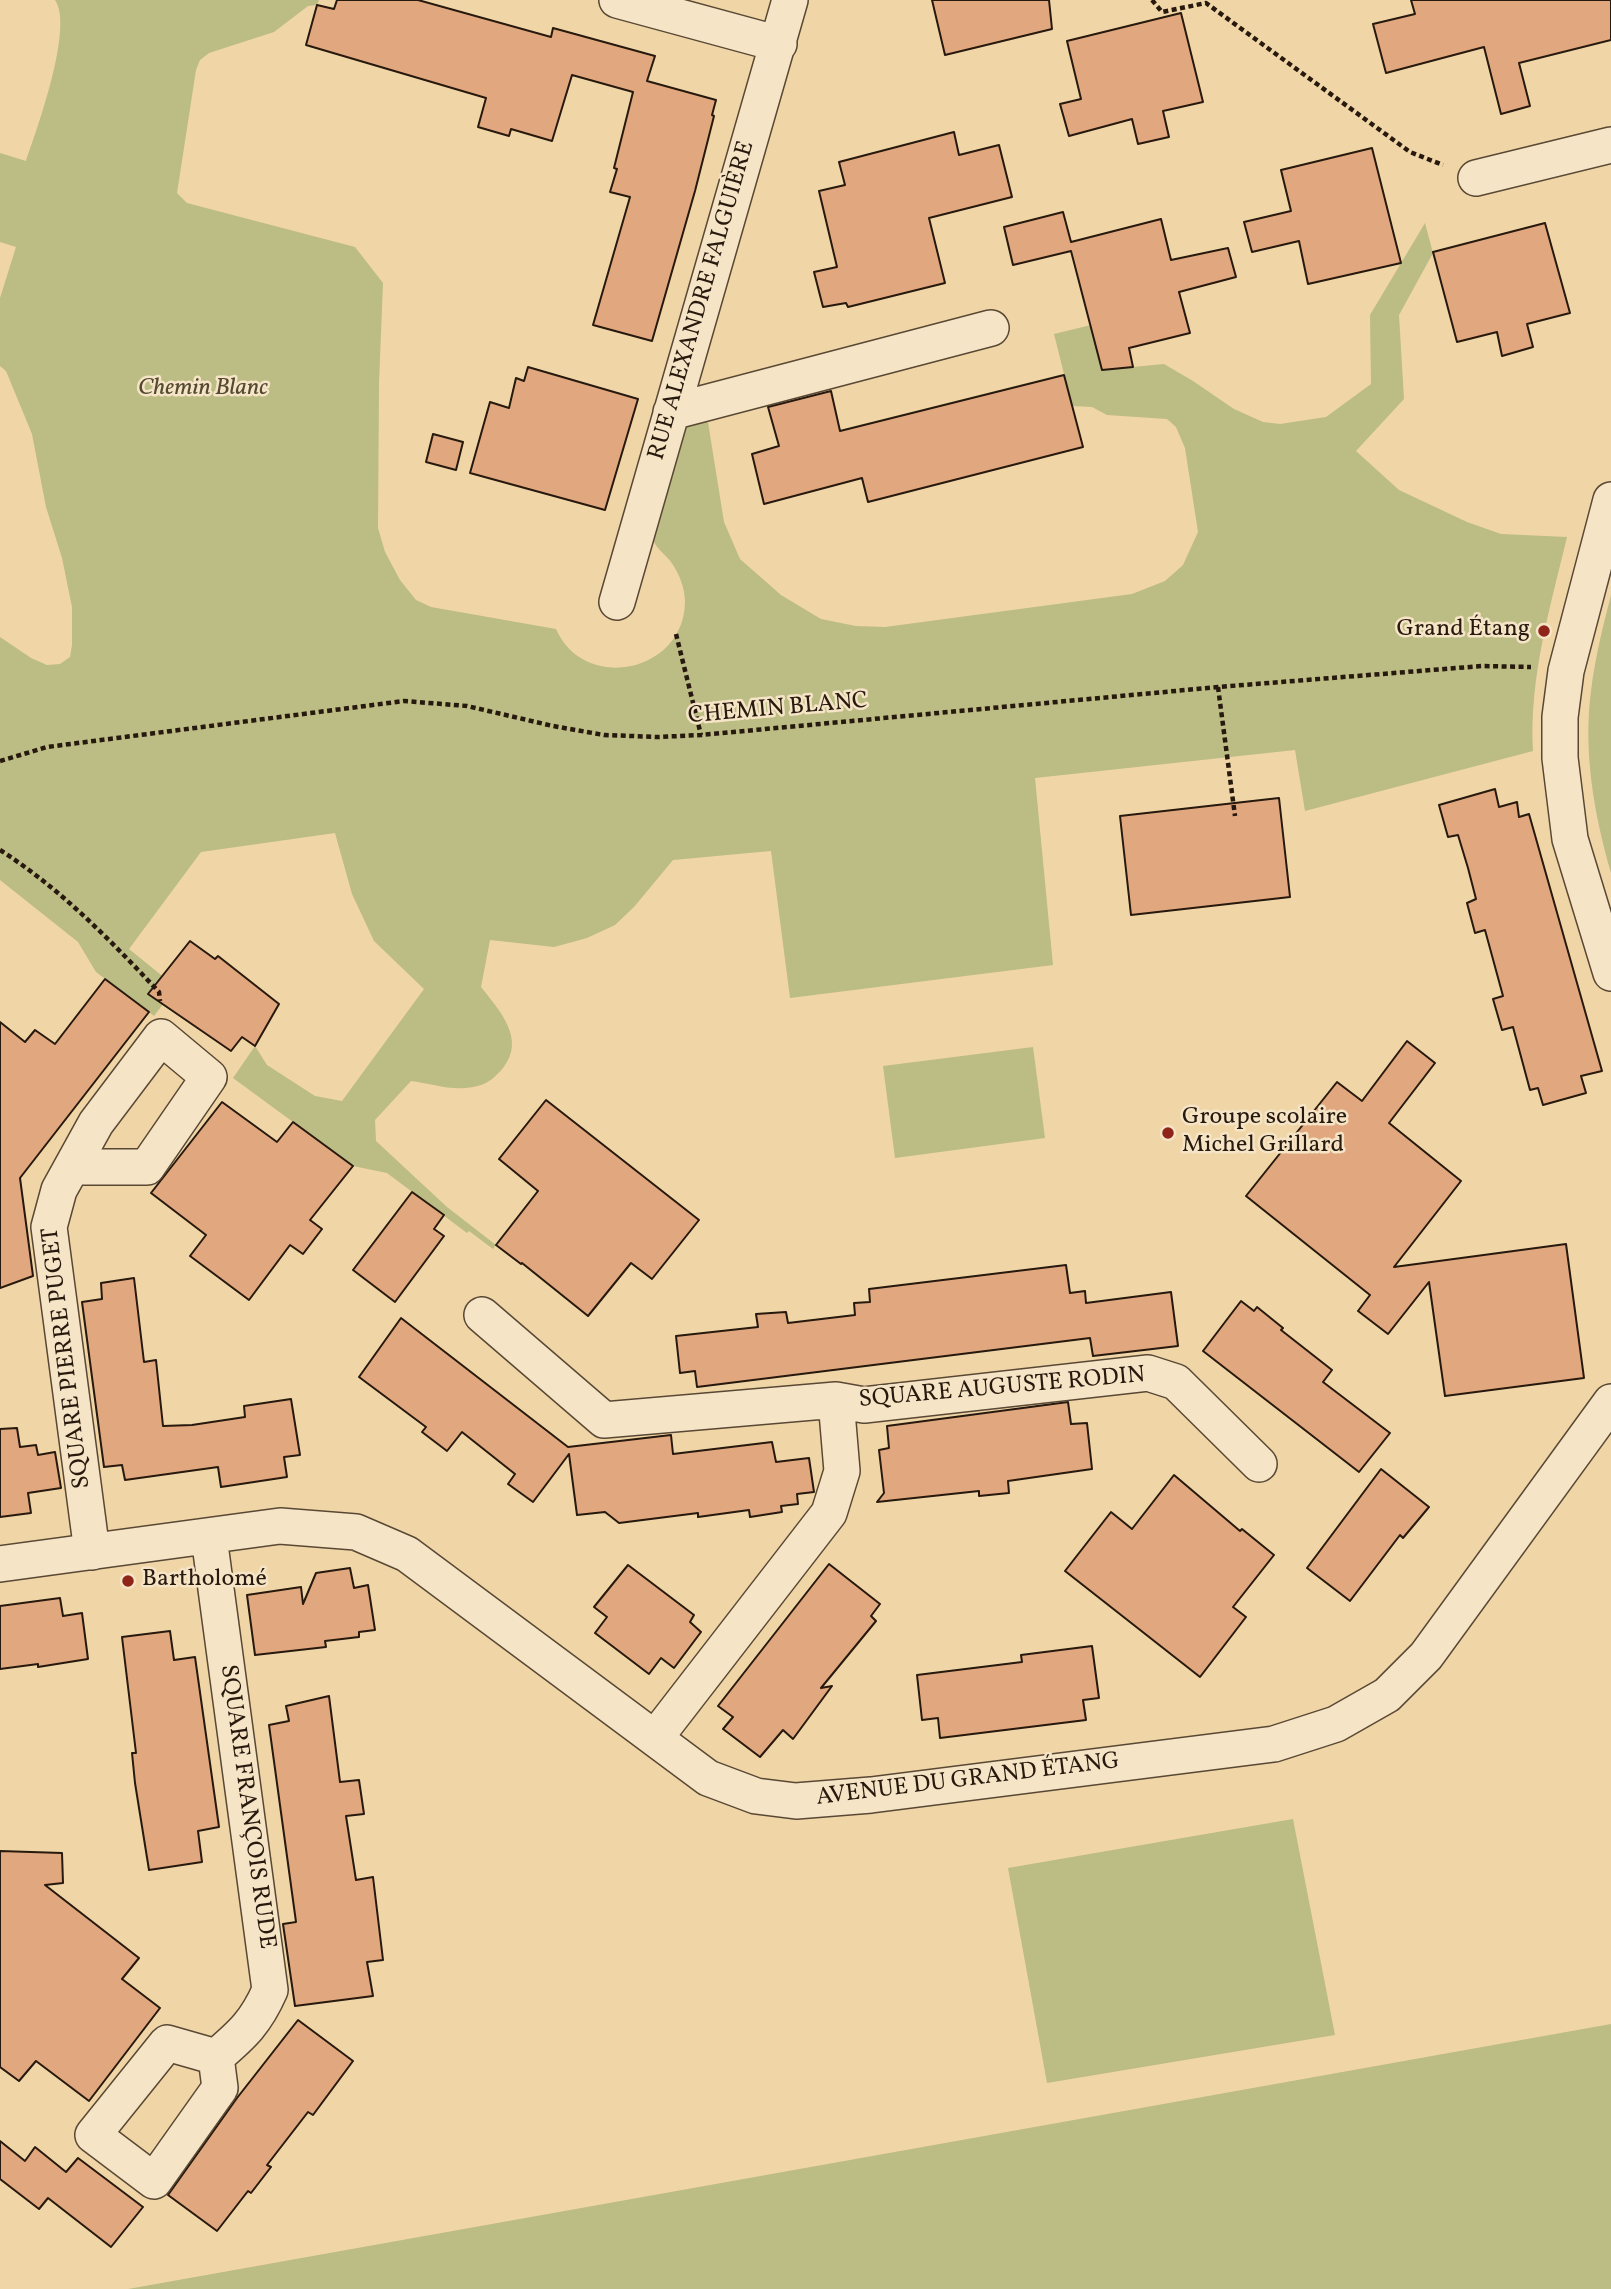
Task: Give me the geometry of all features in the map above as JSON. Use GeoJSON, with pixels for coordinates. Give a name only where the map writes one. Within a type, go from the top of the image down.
{"type":"FeatureCollection","features":[{"type":"Feature","properties":{"kind":"street"},"geometry":{"type":"LineString","coordinates":[[617,0],[779,44]]}},
{"type":"Feature","properties":{"kind":"street","name":"RUE ALEXANDRE FALGUIÈRE"},"geometry":{"type":"LineString","coordinates":[[617,602],[790,0]]}},
{"type":"Feature","properties":{"kind":"street"},"geometry":{"type":"LineString","coordinates":[[1476,178],[1611,145]]}},
{"type":"Feature","properties":{"kind":"street"},"geometry":{"type":"LineString","coordinates":[[670,412],[991,328]]}},
{"type":"Feature","properties":{"kind":"street"},"geometry":{"type":"LineString","coordinates":[[1611,500],[1566,671],[1560,716],[1563,793],[1570,839],[1611,973]]}},
{"type":"Feature","properties":{"kind":"street"},"geometry":{"type":"LineString","coordinates":[[72,1167],[147,1167],[209,1077],[161,1037]]}},
{"type":"Feature","properties":{"kind":"street","name":"SQUARE PIERRE PUGET"},"geometry":{"type":"LineString","coordinates":[[92,1552],[49,1227],[59,1190],[96,1124],[161,1037]]}},
{"type":"Feature","properties":{"kind":"street","name":"SQUARE AUGUSTE RODIN"},"geometry":{"type":"LineString","coordinates":[[482,1315],[604,1420],[836,1400],[864,1405],[1148,1373],[1176,1382],[1259,1464]]}},
{"type":"Feature","properties":{"kind":"street"},"geometry":{"type":"LineString","coordinates":[[656,1738],[829,1513],[842,1471],[836,1400]]}},
{"type":"Feature","properties":{"kind":"street","name":"AVENUE DU GRAND ÉTANG"},"geometry":{"type":"LineString","coordinates":[[0,1564],[280,1526],[356,1532],[407,1554],[708,1778],[756,1796],[796,1801],[871,1795],[1274,1744],[1336,1724],[1387,1695],[1426,1656],[1611,1402]]}},
{"type":"Feature","properties":{"kind":"street","name":"SQUARE FRANÇOIS RUDE"},"geometry":{"type":"LineString","coordinates":[[209,1537],[270,1990],[262,2009],[246,2032],[216,2057]]}},
{"type":"Feature","properties":{"kind":"path"},"geometry":{"type":"LineString","coordinates":[[1152,0],[1161,12],[1206,3],[1410,152],[1476,178]]}},
{"type":"Feature","properties":{"kind":"path"},"geometry":{"type":"LineString","coordinates":[[676,634],[701,736]]}},
{"type":"Feature","properties":{"kind":"path","name":"CHEMIN BLANC"},"geometry":{"type":"LineString","coordinates":[[0,761],[47,747],[404,701],[467,706],[604,735],[701,736],[1217,687],[1482,667],[1537,667],[1566,671]]}},
{"type":"Feature","properties":{"kind":"path"},"geometry":{"type":"LineString","coordinates":[[1217,687],[1235,816]]}},
{"type":"Feature","properties":{"kind":"path"},"geometry":{"type":"LineString","coordinates":[[0,850],[28,868],[89,919],[159,992],[161,1037]]}},
{"type":"Feature","properties":{"kind":"green space","name":"Chemin Blanc"},"geometry":{"type":"Polygon","coordinates":[[[55,0],[319,0],[317,5],[308,6],[274,32],[209,53],[200,60],[196,70],[177,193],[187,203],[355,247],[383,283],[378,528],[385,552],[400,580],[416,600],[431,607],[556,629],[570,649],[588,662],[609,667],[631,666],[651,659],[668,645],[680,626],[685,602],[683,586],[674,566],[652,537],[683,427],[707,416],[724,522],[740,559],[781,595],[821,619],[856,626],[885,627],[1132,594],[1165,581],[1183,565],[1198,532],[1185,448],[1176,427],[1167,419],[1107,415],[1092,407],[1072,406],[1054,334],[1091,325],[1102,370],[1164,364],[1234,409],[1263,422],[1280,424],[1326,417],[1371,384],[1370,315],[1425,223],[1433,253],[1399,315],[1404,399],[1356,451],[1399,490],[1467,522],[1501,534],[1567,537],[1538,670],[1534,697],[1533,751],[1305,811],[1295,750],[1035,778],[1053,965],[790,998],[771,851],[673,860],[634,907],[615,925],[587,938],[554,947],[490,940],[481,987],[496,1006],[511,1036],[512,1046],[503,1068],[487,1082],[472,1087],[453,1088],[411,1081],[375,1120],[376,1141],[447,1207],[496,1245],[493,1249],[469,1231],[467,1233],[387,1173],[353,1166],[233,1078],[255,1046],[267,1065],[315,1096],[342,1101],[424,989],[374,941],[352,894],[335,833],[201,852],[129,949],[176,987],[154,1016],[96,972],[78,942],[0,880],[0,637],[31,658],[47,665],[60,664],[70,657],[72,645],[72,607],[62,558],[46,507],[32,434],[6,371],[0,366],[0,298],[16,247],[0,242],[0,153],[26,161],[52,79],[57,54],[60,13],[55,0]]]}},
{"type":"Feature","properties":{"kind":"green space"},"geometry":{"type":"Polygon","coordinates":[[[1611,595],[1611,873],[1595,806],[1588,737],[1593,679],[1611,595]]]}},
{"type":"Feature","properties":{"kind":"green space"},"geometry":{"type":"Polygon","coordinates":[[[1033,1047],[1045,1138],[895,1158],[883,1066],[1033,1047]]]}},
{"type":"Feature","properties":{"kind":"green space"},"geometry":{"type":"Polygon","coordinates":[[[1293,1819],[1335,2035],[1047,2083],[1008,1868],[1293,1819]]]}},
{"type":"Feature","properties":{"kind":"green space"},"geometry":{"type":"Polygon","coordinates":[[[1611,2024],[1611,2289],[128,2289],[1611,2024]]]}},
{"type":"Feature","properties":{"kind":"building"},"geometry":{"type":"Polygon","coordinates":[[[337,0],[418,0],[551,37],[553,28],[655,56],[647,81],[716,100],[695,191],[652,341],[593,325],[630,197],[610,192],[633,92],[572,75],[552,141],[511,129],[509,136],[478,127],[486,98],[306,45],[317,5],[334,9],[337,0]]]}},
{"type":"Feature","properties":{"kind":"building"},"geometry":{"type":"Polygon","coordinates":[[[932,0],[1049,0],[1052,29],[945,55],[932,0]]]}},
{"type":"Feature","properties":{"kind":"building"},"geometry":{"type":"Polygon","coordinates":[[[1411,0],[1611,0],[1611,40],[1519,63],[1530,106],[1501,114],[1484,47],[1386,73],[1373,24],[1415,14],[1411,0]]]}},
{"type":"Feature","properties":{"kind":"building"},"geometry":{"type":"Polygon","coordinates":[[[1181,13],[1203,102],[1163,111],[1169,137],[1138,144],[1132,119],[1069,136],[1060,104],[1081,99],[1067,41],[1181,13]]]}},
{"type":"Feature","properties":{"kind":"building"},"geometry":{"type":"Polygon","coordinates":[[[954,132],[959,155],[999,145],[1012,197],[929,218],[945,283],[848,307],[846,303],[823,307],[814,272],[837,267],[819,191],[845,185],[839,162],[954,132]]]}},
{"type":"Feature","properties":{"kind":"building"},"geometry":{"type":"Polygon","coordinates":[[[1372,148],[1401,263],[1308,284],[1299,241],[1252,252],[1244,222],[1291,211],[1281,170],[1372,148]]]}},
{"type":"Feature","properties":{"kind":"building"},"geometry":{"type":"Polygon","coordinates":[[[1063,212],[1071,242],[1161,219],[1171,260],[1228,248],[1236,277],[1179,292],[1190,333],[1129,348],[1133,367],[1102,370],[1071,251],[1013,265],[1004,227],[1063,212]]]}},
{"type":"Feature","properties":{"kind":"building"},"geometry":{"type":"Polygon","coordinates":[[[1545,223],[1570,313],[1527,324],[1533,347],[1502,356],[1497,332],[1457,342],[1433,252],[1545,223]]]}},
{"type":"Feature","properties":{"kind":"building"},"geometry":{"type":"Polygon","coordinates":[[[528,367],[638,399],[605,510],[470,473],[490,402],[509,408],[516,378],[524,381],[528,367]]]}},
{"type":"Feature","properties":{"kind":"building"},"geometry":{"type":"Polygon","coordinates":[[[1064,375],[1083,447],[868,502],[862,478],[764,504],[752,454],[779,446],[768,407],[831,391],[840,431],[1064,375]]]}},
{"type":"Feature","properties":{"kind":"building"},"geometry":{"type":"Polygon","coordinates":[[[433,434],[463,442],[456,470],[426,462],[433,434]]]}},
{"type":"Feature","properties":{"kind":"building"},"geometry":{"type":"Polygon","coordinates":[[[1495,789],[1499,807],[1517,802],[1519,817],[1529,814],[1602,1071],[1581,1076],[1586,1093],[1543,1105],[1538,1088],[1530,1090],[1513,1027],[1502,1030],[1493,999],[1503,996],[1485,930],[1475,933],[1467,903],[1476,899],[1468,868],[1458,835],[1448,837],[1439,805],[1495,789]]]}},
{"type":"Feature","properties":{"kind":"building"},"geometry":{"type":"Polygon","coordinates":[[[1279,798],[1290,897],[1131,915],[1120,816],[1279,798]]]}},
{"type":"Feature","properties":{"kind":"building"},"geometry":{"type":"Polygon","coordinates":[[[190,941],[215,959],[218,956],[279,1004],[255,1046],[242,1037],[231,1051],[148,994],[190,941]]]}},
{"type":"Feature","properties":{"kind":"building"},"geometry":{"type":"Polygon","coordinates":[[[105,979],[149,1012],[20,1178],[33,1276],[0,1288],[0,1022],[25,1042],[35,1030],[55,1044],[105,979]]]}},
{"type":"Feature","properties":{"kind":"building"},"geometry":{"type":"Polygon","coordinates":[[[1407,1041],[1435,1063],[1389,1123],[1461,1181],[1394,1267],[1566,1244],[1584,1378],[1445,1396],[1429,1282],[1388,1334],[1358,1311],[1370,1295],[1246,1196],[1337,1082],[1362,1101],[1407,1041]]]}},
{"type":"Feature","properties":{"kind":"building"},"geometry":{"type":"Polygon","coordinates":[[[546,1100],[699,1220],[652,1279],[631,1263],[588,1316],[496,1245],[538,1191],[499,1159],[546,1100]]]}},
{"type":"Feature","properties":{"kind":"building"},"geometry":{"type":"Polygon","coordinates":[[[222,1102],[277,1142],[293,1122],[353,1166],[310,1220],[322,1229],[303,1254],[290,1245],[249,1300],[190,1256],[206,1235],[151,1193],[222,1102]]]}},
{"type":"Feature","properties":{"kind":"building"},"geometry":{"type":"Polygon","coordinates":[[[412,1192],[444,1215],[434,1229],[444,1236],[395,1302],[353,1270],[412,1192]]]}},
{"type":"Feature","properties":{"kind":"building"},"geometry":{"type":"Polygon","coordinates":[[[1066,1265],[1070,1293],[1085,1291],[1086,1303],[1171,1292],[1178,1346],[1093,1356],[1090,1338],[697,1387],[695,1371],[680,1373],[676,1336],[758,1327],[756,1314],[786,1312],[788,1323],[855,1315],[854,1303],[870,1302],[869,1289],[1066,1265]]]}},
{"type":"Feature","properties":{"kind":"building"},"geometry":{"type":"Polygon","coordinates":[[[134,1278],[144,1362],[156,1360],[163,1426],[192,1425],[245,1417],[244,1406],[291,1399],[300,1455],[284,1457],[287,1477],[221,1487],[218,1467],[125,1480],[122,1465],[104,1467],[82,1302],[102,1299],[101,1283],[134,1278]]]}},
{"type":"Feature","properties":{"kind":"building"},"geometry":{"type":"Polygon","coordinates":[[[1241,1301],[1254,1311],[1257,1307],[1283,1328],[1281,1330],[1332,1370],[1323,1382],[1390,1433],[1359,1472],[1203,1351],[1241,1301]]]}},
{"type":"Feature","properties":{"kind":"building"},"geometry":{"type":"Polygon","coordinates":[[[401,1318],[568,1447],[671,1435],[673,1454],[772,1442],[776,1462],[809,1458],[814,1492],[797,1494],[798,1504],[781,1506],[782,1512],[750,1517],[749,1510],[698,1517],[698,1513],[619,1523],[605,1512],[577,1515],[569,1454],[533,1502],[508,1484],[515,1474],[462,1432],[447,1451],[422,1432],[426,1427],[359,1377],[401,1318]]]}},
{"type":"Feature","properties":{"kind":"building"},"geometry":{"type":"Polygon","coordinates":[[[1068,1402],[1071,1424],[1087,1423],[1092,1469],[1008,1481],[1009,1493],[979,1496],[979,1491],[877,1502],[884,1493],[879,1450],[889,1448],[887,1426],[1068,1402]]]}},
{"type":"Feature","properties":{"kind":"building"},"geometry":{"type":"Polygon","coordinates":[[[17,1428],[20,1447],[36,1445],[38,1455],[55,1452],[61,1488],[28,1493],[31,1513],[0,1517],[0,1429],[17,1428]]]}},
{"type":"Feature","properties":{"kind":"building"},"geometry":{"type":"Polygon","coordinates":[[[1381,1469],[1429,1507],[1403,1538],[1400,1535],[1350,1601],[1307,1568],[1381,1469]]]}},
{"type":"Feature","properties":{"kind":"building"},"geometry":{"type":"Polygon","coordinates":[[[1174,1475],[1240,1531],[1242,1529],[1274,1555],[1233,1607],[1246,1617],[1200,1677],[1065,1571],[1111,1512],[1132,1529],[1174,1475]]]}},
{"type":"Feature","properties":{"kind":"building"},"geometry":{"type":"Polygon","coordinates":[[[829,1564],[880,1604],[871,1616],[876,1621],[821,1688],[832,1686],[793,1739],[783,1730],[760,1757],[723,1729],[733,1717],[718,1706],[829,1564]]]}},
{"type":"Feature","properties":{"kind":"building"},"geometry":{"type":"Polygon","coordinates":[[[628,1565],[694,1615],[690,1622],[701,1632],[674,1668],[661,1658],[649,1674],[595,1633],[607,1617],[594,1607],[628,1565]]]}},
{"type":"Feature","properties":{"kind":"building"},"geometry":{"type":"Polygon","coordinates":[[[350,1568],[354,1588],[368,1585],[375,1630],[359,1632],[359,1637],[325,1641],[326,1647],[255,1655],[247,1595],[301,1587],[303,1604],[316,1573],[350,1568]]]}},
{"type":"Feature","properties":{"kind":"building"},"geometry":{"type":"Polygon","coordinates":[[[60,1598],[63,1616],[82,1613],[88,1659],[38,1667],[38,1664],[0,1669],[0,1606],[60,1598]]]}},
{"type":"Feature","properties":{"kind":"building"},"geometry":{"type":"Polygon","coordinates":[[[170,1631],[174,1660],[195,1657],[219,1827],[198,1831],[202,1862],[149,1870],[135,1783],[132,1753],[136,1753],[122,1637],[170,1631]]]}},
{"type":"Feature","properties":{"kind":"building"},"geometry":{"type":"Polygon","coordinates":[[[1092,1646],[1099,1698],[1083,1700],[1086,1720],[940,1738],[938,1718],[922,1720],[917,1675],[1022,1662],[1021,1655],[1092,1646]]]}},
{"type":"Feature","properties":{"kind":"building"},"geometry":{"type":"Polygon","coordinates":[[[329,1696],[340,1782],[359,1780],[364,1814],[346,1816],[356,1880],[373,1877],[383,1960],[367,1962],[373,1996],[295,2006],[283,1924],[296,1922],[269,1725],[289,1721],[286,1706],[329,1696]]]}},
{"type":"Feature","properties":{"kind":"building"},"geometry":{"type":"Polygon","coordinates":[[[0,1851],[62,1853],[63,1883],[45,1885],[139,1958],[122,1979],[160,2008],[89,2101],[36,2061],[19,2081],[0,2067],[0,1851]]]}},
{"type":"Feature","properties":{"kind":"building"},"geometry":{"type":"Polygon","coordinates":[[[298,2020],[353,2061],[313,2115],[308,2112],[267,2165],[271,2167],[251,2193],[248,2191],[217,2231],[168,2195],[237,2098],[298,2020]]]}},
{"type":"Feature","properties":{"kind":"building"},"geometry":{"type":"Polygon","coordinates":[[[0,2141],[25,2161],[35,2147],[66,2172],[78,2158],[143,2207],[111,2247],[48,2198],[39,2209],[0,2179],[0,2141]]]}},
{"type":"Feature","properties":{"kind":"place","name":"Grand Étang"},"geometry":{"type":"Point","coordinates":[1544,631]}},
{"type":"Feature","properties":{"kind":"place","name":"Groupe scolaire Michel Grillard"},"geometry":{"type":"Point","coordinates":[1168,1133]}},
{"type":"Feature","properties":{"kind":"place","name":"Bartholomé"},"geometry":{"type":"Point","coordinates":[128,1581]}}]}
